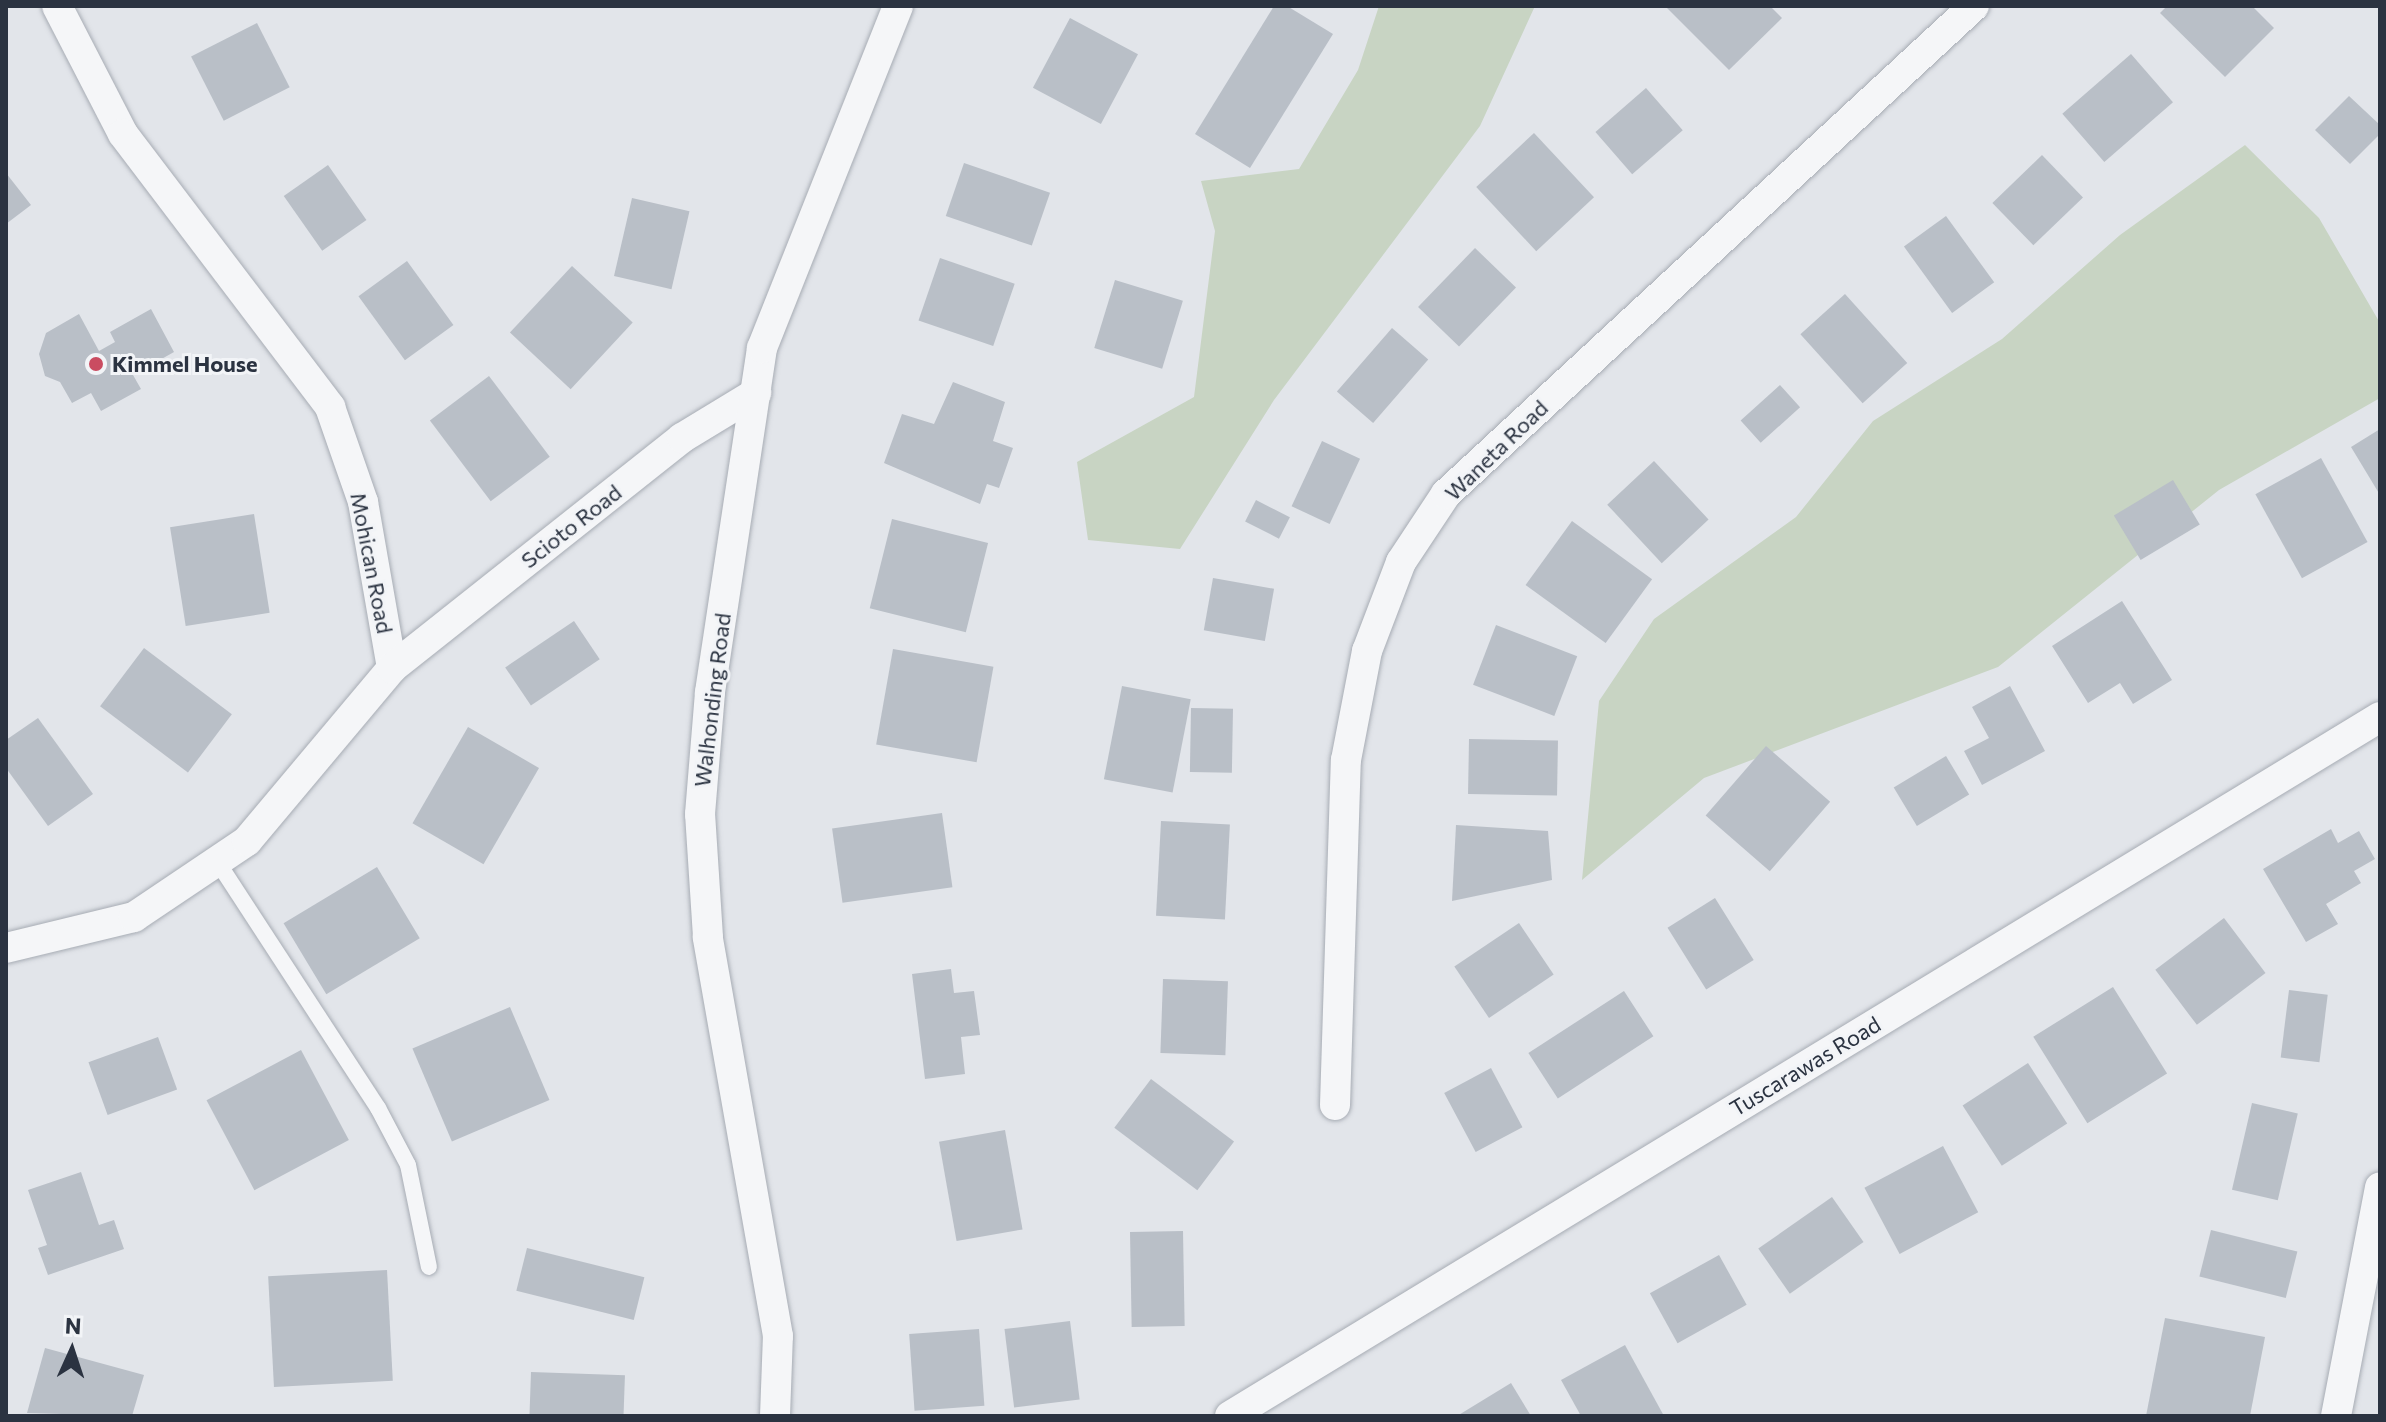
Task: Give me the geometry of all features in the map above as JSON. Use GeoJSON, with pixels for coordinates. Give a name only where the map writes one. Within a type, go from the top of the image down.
{"type":"FeatureCollection","features":[{"type":"Feature","properties":{"kind":"street","name":"Mohican Road"},"geometry":{"type":"LineString","coordinates":[[57,6],[123,134],[330,407],[363,502],[392,668]]}},
{"type":"Feature","properties":{"kind":"street","name":"Walhonding Road"},"geometry":{"type":"LineString","coordinates":[[775,1416],[778,1336],[708,937],[700,814],[710,692],[762,348],[898,6]]}},
{"type":"Feature","properties":{"kind":"street","name":"Waneta Road"},"geometry":{"type":"LineString","coordinates":[[1335,1105],[1346,760],[1367,651],[1401,562],[1446,494],[1974,6]]}},
{"type":"Feature","properties":{"kind":"street","name":"Scioto Road"},"geometry":{"type":"LineString","coordinates":[[392,668],[682,438],[756,393]]}},
{"type":"Feature","properties":{"kind":"street"},"geometry":{"type":"LineString","coordinates":[[6,948],[134,917],[247,841],[392,668]]}},
{"type":"Feature","properties":{"kind":"street","name":"Tuscarawas Road"},"geometry":{"type":"LineString","coordinates":[[1230,1416],[2380,717]]}},
{"type":"Feature","properties":{"kind":"street"},"geometry":{"type":"LineString","coordinates":[[2336,1416],[2380,1187]]}},
{"type":"Feature","properties":{"kind":"lane"},"geometry":{"type":"LineString","coordinates":[[217,861],[378,1108],[408,1165],[429,1267]]}},
{"type":"Feature","properties":{"kind":"green space"},"geometry":{"type":"Polygon","coordinates":[[[1379,6],[1535,6],[1480,126],[1274,400],[1180,549],[1088,540],[1077,462],[1194,397],[1215,231],[1201,181],[1299,169],[1358,70],[1379,6]]]}},
{"type":"Feature","properties":{"kind":"green space"},"geometry":{"type":"Polygon","coordinates":[[[2245,145],[2319,218],[2380,323],[2380,398],[2219,490],[1998,667],[1704,778],[1582,880],[1599,701],[1654,619],[1796,517],[1873,421],[2002,339],[2120,235],[2245,145]]]}},
{"type":"Feature","properties":{"kind":"building"},"geometry":{"type":"Polygon","coordinates":[[[1274,6],[1287,6],[1333,34],[1250,168],[1195,134],[1274,6]]]}},
{"type":"Feature","properties":{"kind":"building"},"geometry":{"type":"Polygon","coordinates":[[[1665,6],[1770,6],[1782,18],[1729,70],[1665,6]]]}},
{"type":"Feature","properties":{"kind":"building"},"geometry":{"type":"Polygon","coordinates":[[[2167,6],[2252,6],[2274,28],[2225,77],[2160,13],[2167,6]]]}},
{"type":"Feature","properties":{"kind":"building"},"geometry":{"type":"Polygon","coordinates":[[[1070,18],[1138,54],[1101,124],[1033,88],[1070,18]]]}},
{"type":"Feature","properties":{"kind":"building"},"geometry":{"type":"Polygon","coordinates":[[[257,23],[290,87],[224,121],[191,57],[257,23]]]}},
{"type":"Feature","properties":{"kind":"building"},"geometry":{"type":"Polygon","coordinates":[[[2131,54],[2173,102],[2104,162],[2062,114],[2131,54]]]}},
{"type":"Feature","properties":{"kind":"building"},"geometry":{"type":"Polygon","coordinates":[[[1646,88],[1683,130],[1632,174],[1595,132],[1646,88]]]}},
{"type":"Feature","properties":{"kind":"building"},"geometry":{"type":"Polygon","coordinates":[[[2349,96],[2380,125],[2380,134],[2350,164],[2315,130],[2349,96]]]}},
{"type":"Feature","properties":{"kind":"building"},"geometry":{"type":"Polygon","coordinates":[[[1534,133],[1594,197],[1536,251],[1476,187],[1534,133]]]}},
{"type":"Feature","properties":{"kind":"building"},"geometry":{"type":"Polygon","coordinates":[[[2042,155],[2083,197],[2033,245],[1992,203],[2042,155]]]}},
{"type":"Feature","properties":{"kind":"building"},"geometry":{"type":"Polygon","coordinates":[[[964,163],[1050,193],[1032,246],[946,216],[964,163]]]}},
{"type":"Feature","properties":{"kind":"building"},"geometry":{"type":"Polygon","coordinates":[[[328,165],[366,220],[322,251],[284,196],[328,165]]]}},
{"type":"Feature","properties":{"kind":"building"},"geometry":{"type":"Polygon","coordinates":[[[6,173],[31,205],[6,224],[6,173]]]}},
{"type":"Feature","properties":{"kind":"building"},"geometry":{"type":"Polygon","coordinates":[[[632,198],[689,211],[671,289],[614,276],[632,198]]]}},
{"type":"Feature","properties":{"kind":"building"},"geometry":{"type":"Polygon","coordinates":[[[1946,216],[1994,282],[1952,313],[1904,247],[1946,216]]]}},
{"type":"Feature","properties":{"kind":"building"},"geometry":{"type":"Polygon","coordinates":[[[1475,248],[1516,288],[1459,347],[1418,307],[1475,248]]]}},
{"type":"Feature","properties":{"kind":"building"},"geometry":{"type":"Polygon","coordinates":[[[940,258],[1015,284],[993,346],[919,320],[940,258]]]}},
{"type":"Feature","properties":{"kind":"building"},"geometry":{"type":"Polygon","coordinates":[[[407,261],[453,325],[405,360],[358,296],[407,261]]]}},
{"type":"Feature","properties":{"kind":"building"},"geometry":{"type":"Polygon","coordinates":[[[572,266],[633,323],[571,389],[510,333],[572,266]]]}},
{"type":"Feature","properties":{"kind":"building"},"geometry":{"type":"Polygon","coordinates":[[[1115,280],[1183,301],[1162,369],[1094,348],[1115,280]]]}},
{"type":"Feature","properties":{"kind":"building"},"geometry":{"type":"Polygon","coordinates":[[[1845,294],[1907,363],[1863,403],[1800,334],[1845,294]]]}},
{"type":"Feature","properties":{"kind":"building","name":"Kimmel House"},"geometry":{"type":"Polygon","coordinates":[[[151,309],[174,352],[133,375],[141,389],[101,411],[91,393],[72,403],[60,382],[45,376],[39,354],[46,333],[79,314],[99,351],[115,342],[110,332],[151,309]]]}},
{"type":"Feature","properties":{"kind":"building"},"geometry":{"type":"Polygon","coordinates":[[[1392,328],[1428,359],[1373,423],[1337,391],[1392,328]]]}},
{"type":"Feature","properties":{"kind":"building"},"geometry":{"type":"Polygon","coordinates":[[[489,376],[550,457],[491,501],[430,421],[489,376]]]}},
{"type":"Feature","properties":{"kind":"building"},"geometry":{"type":"Polygon","coordinates":[[[953,382],[1005,402],[993,441],[1013,448],[999,488],[987,484],[980,504],[884,463],[902,414],[934,424],[953,382]]]}},
{"type":"Feature","properties":{"kind":"building"},"geometry":{"type":"Polygon","coordinates":[[[1780,385],[1800,407],[1761,443],[1741,420],[1780,385]]]}},
{"type":"Feature","properties":{"kind":"building"},"geometry":{"type":"Polygon","coordinates":[[[2380,429],[2380,495],[2351,447],[2380,429]]]}},
{"type":"Feature","properties":{"kind":"building"},"geometry":{"type":"Polygon","coordinates":[[[1322,441],[1360,459],[1330,524],[1292,506],[1322,441]]]}},
{"type":"Feature","properties":{"kind":"building"},"geometry":{"type":"Polygon","coordinates":[[[2321,458],[2368,542],[2302,578],[2255,494],[2321,458]]]}},
{"type":"Feature","properties":{"kind":"building"},"geometry":{"type":"Polygon","coordinates":[[[1654,461],[1709,520],[1662,563],[1607,505],[1654,461]]]}},
{"type":"Feature","properties":{"kind":"building"},"geometry":{"type":"Polygon","coordinates":[[[2173,480],[2200,525],[2141,560],[2114,516],[2173,480]]]}},
{"type":"Feature","properties":{"kind":"building"},"geometry":{"type":"Polygon","coordinates":[[[1256,500],[1290,517],[1279,539],[1245,521],[1256,500]]]}},
{"type":"Feature","properties":{"kind":"building"},"geometry":{"type":"Polygon","coordinates":[[[254,514],[270,613],[186,626],[170,527],[254,514]]]}},
{"type":"Feature","properties":{"kind":"building"},"geometry":{"type":"Polygon","coordinates":[[[892,519],[988,543],[966,632],[870,608],[892,519]]]}},
{"type":"Feature","properties":{"kind":"building"},"geometry":{"type":"Polygon","coordinates":[[[1572,521],[1652,579],[1606,643],[1526,585],[1572,521]]]}},
{"type":"Feature","properties":{"kind":"building"},"geometry":{"type":"Polygon","coordinates":[[[1213,578],[1274,589],[1265,641],[1204,630],[1213,578]]]}},
{"type":"Feature","properties":{"kind":"building"},"geometry":{"type":"Polygon","coordinates":[[[2122,601],[2172,680],[2133,704],[2120,683],[2088,703],[2052,646],[2122,601]]]}},
{"type":"Feature","properties":{"kind":"building"},"geometry":{"type":"Polygon","coordinates":[[[574,621],[600,659],[531,706],[505,667],[574,621]]]}},
{"type":"Feature","properties":{"kind":"building"},"geometry":{"type":"Polygon","coordinates":[[[1496,625],[1577,656],[1554,716],[1473,685],[1496,625]]]}},
{"type":"Feature","properties":{"kind":"building"},"geometry":{"type":"Polygon","coordinates":[[[144,648],[232,714],[188,773],[100,706],[144,648]]]}},
{"type":"Feature","properties":{"kind":"building"},"geometry":{"type":"Polygon","coordinates":[[[893,649],[993,667],[977,762],[876,745],[893,649]]]}},
{"type":"Feature","properties":{"kind":"building"},"geometry":{"type":"Polygon","coordinates":[[[1122,686],[1191,699],[1173,793],[1104,779],[1122,686]]]}},
{"type":"Feature","properties":{"kind":"building"},"geometry":{"type":"Polygon","coordinates":[[[2010,686],[2045,751],[1982,785],[1964,751],[1989,738],[1972,707],[2010,686]]]}},
{"type":"Feature","properties":{"kind":"building"},"geometry":{"type":"Polygon","coordinates":[[[1191,708],[1233,709],[1232,773],[1190,772],[1191,708]]]}},
{"type":"Feature","properties":{"kind":"building"},"geometry":{"type":"Polygon","coordinates":[[[38,718],[93,794],[48,826],[6,768],[6,740],[38,718]]]}},
{"type":"Feature","properties":{"kind":"building"},"geometry":{"type":"Polygon","coordinates":[[[468,727],[539,768],[484,864],[412,823],[468,727]]]}},
{"type":"Feature","properties":{"kind":"building"},"geometry":{"type":"Polygon","coordinates":[[[1469,739],[1558,741],[1557,796],[1468,794],[1469,739]]]}},
{"type":"Feature","properties":{"kind":"building"},"geometry":{"type":"Polygon","coordinates":[[[1766,746],[1830,802],[1770,871],[1706,815],[1766,746]]]}},
{"type":"Feature","properties":{"kind":"building"},"geometry":{"type":"Polygon","coordinates":[[[1946,756],[1969,795],[1917,826],[1894,787],[1946,756]]]}},
{"type":"Feature","properties":{"kind":"building"},"geometry":{"type":"Polygon","coordinates":[[[942,813],[952,887],[843,903],[832,828],[942,813]]]}},
{"type":"Feature","properties":{"kind":"building"},"geometry":{"type":"Polygon","coordinates":[[[1161,821],[1230,825],[1225,919],[1156,916],[1161,821]]]}},
{"type":"Feature","properties":{"kind":"building"},"geometry":{"type":"Polygon","coordinates":[[[1456,825],[1548,831],[1552,880],[1452,901],[1456,825]]]}},
{"type":"Feature","properties":{"kind":"building"},"geometry":{"type":"Polygon","coordinates":[[[2331,829],[2338,843],[2359,831],[2375,859],[2354,871],[2361,883],[2326,904],[2338,924],[2306,942],[2263,869],[2331,829]]]}},
{"type":"Feature","properties":{"kind":"building"},"geometry":{"type":"Polygon","coordinates":[[[377,867],[420,938],[326,994],[284,923],[377,867]]]}},
{"type":"Feature","properties":{"kind":"building"},"geometry":{"type":"Polygon","coordinates":[[[1715,898],[1754,960],[1706,990],[1668,928],[1715,898]]]}},
{"type":"Feature","properties":{"kind":"building"},"geometry":{"type":"Polygon","coordinates":[[[2224,918],[2266,973],[2197,1025],[2155,970],[2224,918]]]}},
{"type":"Feature","properties":{"kind":"building"},"geometry":{"type":"Polygon","coordinates":[[[1519,923],[1554,974],[1489,1018],[1454,967],[1519,923]]]}},
{"type":"Feature","properties":{"kind":"building"},"geometry":{"type":"Polygon","coordinates":[[[951,969],[954,993],[974,991],[980,1035],[961,1037],[965,1074],[925,1079],[912,974],[951,969]]]}},
{"type":"Feature","properties":{"kind":"building"},"geometry":{"type":"Polygon","coordinates":[[[1163,979],[1228,981],[1225,1055],[1160,1053],[1163,979]]]}},
{"type":"Feature","properties":{"kind":"building"},"geometry":{"type":"Polygon","coordinates":[[[2113,987],[2167,1074],[2087,1123],[2033,1037],[2113,987]]]}},
{"type":"Feature","properties":{"kind":"building"},"geometry":{"type":"Polygon","coordinates":[[[2289,990],[2328,995],[2319,1062],[2281,1057],[2289,990]]]}},
{"type":"Feature","properties":{"kind":"building"},"geometry":{"type":"Polygon","coordinates":[[[1624,991],[1653,1036],[1558,1098],[1528,1053],[1624,991]]]}},
{"type":"Feature","properties":{"kind":"building"},"geometry":{"type":"Polygon","coordinates":[[[510,1007],[549,1100],[452,1141],[412,1048],[510,1007]]]}},
{"type":"Feature","properties":{"kind":"building"},"geometry":{"type":"Polygon","coordinates":[[[158,1037],[177,1090],[108,1115],[88,1062],[158,1037]]]}},
{"type":"Feature","properties":{"kind":"building"},"geometry":{"type":"Polygon","coordinates":[[[301,1050],[349,1140],[254,1190],[207,1100],[301,1050]]]}},
{"type":"Feature","properties":{"kind":"building"},"geometry":{"type":"Polygon","coordinates":[[[2028,1063],[2067,1123],[2002,1166],[1963,1105],[2028,1063]]]}},
{"type":"Feature","properties":{"kind":"building"},"geometry":{"type":"Polygon","coordinates":[[[1491,1068],[1522,1127],[1476,1152],[1444,1093],[1491,1068]]]}},
{"type":"Feature","properties":{"kind":"building"},"geometry":{"type":"Polygon","coordinates":[[[1151,1079],[1234,1142],[1197,1190],[1114,1128],[1151,1079]]]}},
{"type":"Feature","properties":{"kind":"building"},"geometry":{"type":"Polygon","coordinates":[[[2252,1103],[2298,1114],[2278,1200],[2232,1190],[2252,1103]]]}},
{"type":"Feature","properties":{"kind":"building"},"geometry":{"type":"Polygon","coordinates":[[[1005,1130],[1023,1229],[957,1241],[939,1142],[1005,1130]]]}},
{"type":"Feature","properties":{"kind":"building"},"geometry":{"type":"Polygon","coordinates":[[[1943,1146],[1978,1212],[1900,1254],[1864,1188],[1943,1146]]]}},
{"type":"Feature","properties":{"kind":"building"},"geometry":{"type":"Polygon","coordinates":[[[81,1172],[99,1225],[114,1220],[124,1249],[48,1275],[38,1248],[47,1245],[28,1190],[81,1172]]]}},
{"type":"Feature","properties":{"kind":"building"},"geometry":{"type":"Polygon","coordinates":[[[1832,1197],[1864,1242],[1790,1294],[1758,1249],[1832,1197]]]}},
{"type":"Feature","properties":{"kind":"building"},"geometry":{"type":"Polygon","coordinates":[[[2211,1230],[2297,1252],[2286,1298],[2199,1277],[2211,1230]]]}},
{"type":"Feature","properties":{"kind":"building"},"geometry":{"type":"Polygon","coordinates":[[[1183,1231],[1185,1326],[1132,1327],[1130,1232],[1183,1231]]]}},
{"type":"Feature","properties":{"kind":"building"},"geometry":{"type":"Polygon","coordinates":[[[527,1248],[644,1277],[634,1320],[516,1291],[527,1248]]]}},
{"type":"Feature","properties":{"kind":"building"},"geometry":{"type":"Polygon","coordinates":[[[1719,1255],[1747,1305],[1678,1343],[1650,1293],[1719,1255]]]}},
{"type":"Feature","properties":{"kind":"building"},"geometry":{"type":"Polygon","coordinates":[[[387,1270],[393,1381],[274,1387],[268,1276],[387,1270]]]}},
{"type":"Feature","properties":{"kind":"building"},"geometry":{"type":"Polygon","coordinates":[[[2165,1318],[2265,1337],[2250,1416],[2146,1416],[2165,1318]]]}},
{"type":"Feature","properties":{"kind":"building"},"geometry":{"type":"Polygon","coordinates":[[[1070,1321],[1080,1399],[1014,1407],[1004,1329],[1070,1321]]]}},
{"type":"Feature","properties":{"kind":"building"},"geometry":{"type":"Polygon","coordinates":[[[979,1329],[984,1406],[915,1411],[909,1334],[979,1329]]]}},
{"type":"Feature","properties":{"kind":"building"},"geometry":{"type":"Polygon","coordinates":[[[1625,1345],[1664,1416],[1581,1416],[1561,1380],[1625,1345]]]}},
{"type":"Feature","properties":{"kind":"building"},"geometry":{"type":"Polygon","coordinates":[[[45,1348],[144,1375],[132,1416],[27,1413],[45,1348]]]}},
{"type":"Feature","properties":{"kind":"building"},"geometry":{"type":"Polygon","coordinates":[[[531,1372],[625,1375],[624,1416],[529,1416],[531,1372]]]}},
{"type":"Feature","properties":{"kind":"building"},"geometry":{"type":"Polygon","coordinates":[[[1511,1383],[1531,1416],[1457,1416],[1511,1383]]]}},
{"type":"Feature","properties":{"kind":"place","name":"Kimmel House"},"geometry":{"type":"Point","coordinates":[96,364]}}]}
